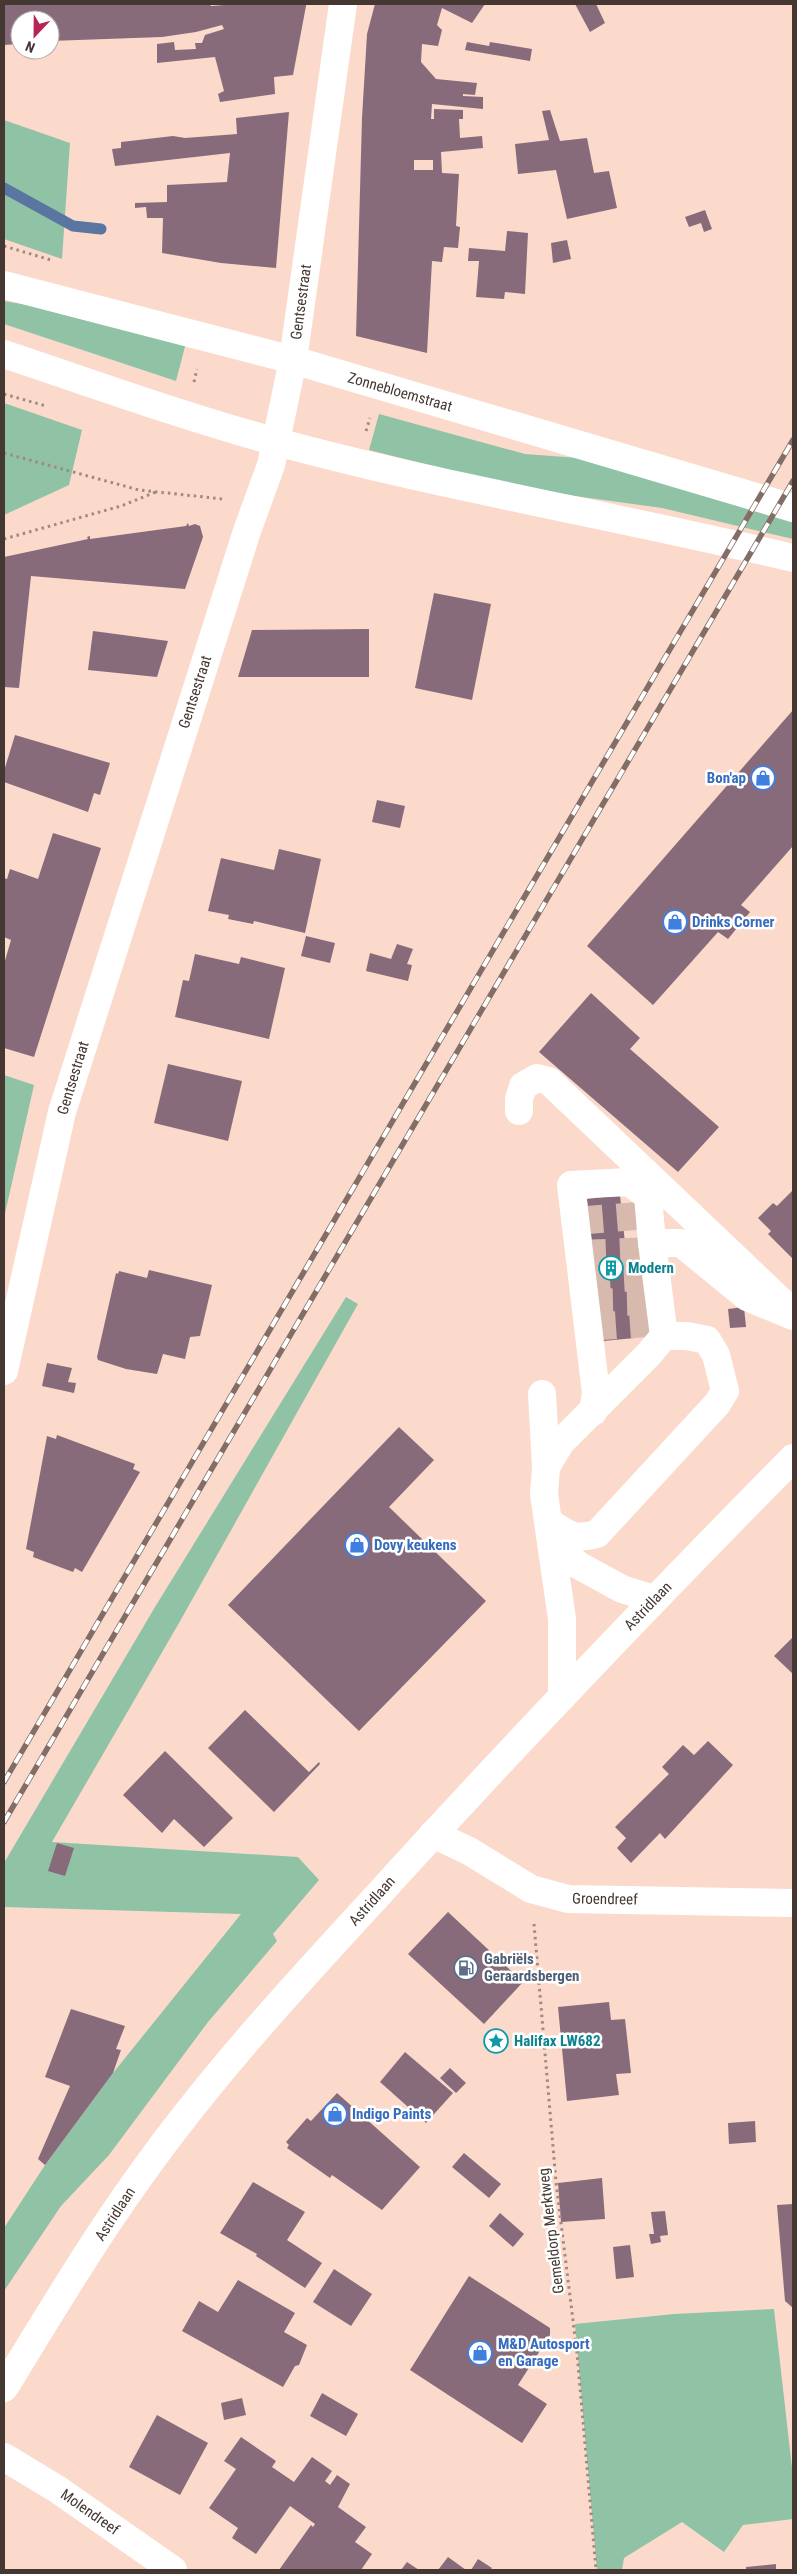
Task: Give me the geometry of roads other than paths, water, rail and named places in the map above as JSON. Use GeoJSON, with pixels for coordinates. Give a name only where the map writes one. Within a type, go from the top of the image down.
{"type":"FeatureCollection","features":[{"type":"Feature","properties":{"kind":"main road","name":"Gentsestraat"},"geometry":{"type":"LineString","coordinates":[[4,1371],[62,1112],[256,503],[271,465],[293,360],[342,4]]}},
{"type":"Feature","properties":{"kind":"main road","name":"Zonnebloemstraat"},"geometry":{"type":"LineString","coordinates":[[4,285],[293,360],[793,508]]}},
{"type":"Feature","properties":{"kind":"main road"},"geometry":{"type":"LineString","coordinates":[[4,354],[185,415],[276,442],[426,478],[579,512],[682,531],[793,558]]}},
{"type":"Feature","properties":{"kind":"main road"},"geometry":{"type":"LineString","coordinates":[[519,1111],[519,1098],[523,1086],[537,1078],[550,1081],[793,1314]]}},
{"type":"Feature","properties":{"kind":"main road"},"geometry":{"type":"LineString","coordinates":[[593,1412],[596,1393],[571,1185],[629,1182],[648,1196],[664,1336]]}},
{"type":"Feature","properties":{"kind":"main road"},"geometry":{"type":"LineString","coordinates":[[652,1243],[681,1243],[748,1297],[793,1314]]}},
{"type":"Feature","properties":{"kind":"main road"},"geometry":{"type":"LineString","coordinates":[[546,1467],[561,1442],[593,1412],[664,1336],[687,1336],[707,1340],[716,1355],[724,1391],[717,1404],[597,1534],[581,1538],[550,1531]]}},
{"type":"Feature","properties":{"kind":"main road"},"geometry":{"type":"LineString","coordinates":[[542,1394],[546,1467],[544,1494],[562,1618],[562,1697]]}},
{"type":"Feature","properties":{"kind":"main road","name":"Astridlaan"},"geometry":{"type":"LineString","coordinates":[[4,2388],[55,2305],[140,2176],[265,2019],[433,1834],[654,1599],[793,1458]]}},
{"type":"Feature","properties":{"kind":"main road"},"geometry":{"type":"LineString","coordinates":[[550,1531],[578,1565],[622,1589],[654,1599]]}},
{"type":"Feature","properties":{"kind":"main road","name":"Groendreef"},"geometry":{"type":"LineString","coordinates":[[433,1834],[469,1851],[531,1889],[568,1899],[793,1903]]}},
{"type":"Feature","properties":{"kind":"main road","name":"Molendreef"},"geometry":{"type":"LineString","coordinates":[[4,2458],[57,2489],[173,2570]]}},
{"type":"Feature","properties":{"kind":"waterway"},"geometry":{"type":"LineString","coordinates":[[4,188],[73,226],[101,229]]}},
{"type":"Feature","properties":{"kind":"tunnel"},"geometry":{"type":"LineString","coordinates":[[575,1221],[649,1215]]}},
{"type":"Feature","properties":{"kind":"tunnel"},"geometry":{"type":"LineString","coordinates":[[578,1254],[653,1251]]}},
{"type":"Feature","properties":{"kind":"tunnel"},"geometry":{"type":"LineString","coordinates":[[582,1280],[657,1276]]}},
{"type":"Feature","properties":{"kind":"tunnel"},"geometry":{"type":"LineString","coordinates":[[585,1303],[659,1301]]}},
{"type":"Feature","properties":{"kind":"tunnel"},"geometry":{"type":"LineString","coordinates":[[588,1327],[662,1322]]}},
{"type":"Feature","properties":{"kind":"railway"},"geometry":{"type":"LineString","coordinates":[[4,1782],[793,440]]}},
{"type":"Feature","properties":{"kind":"railway"},"geometry":{"type":"LineString","coordinates":[[4,1822],[793,481]]}},
{"type":"Feature","properties":{"kind":"place","name":"Bon'ap"},"geometry":{"type":"Point","coordinates":[763,778]}},
{"type":"Feature","properties":{"kind":"place","name":"Drinks Corner"},"geometry":{"type":"Point","coordinates":[675,922]}},
{"type":"Feature","properties":{"kind":"place","name":"Modern"},"geometry":{"type":"Point","coordinates":[611,1268]}},
{"type":"Feature","properties":{"kind":"place","name":"Dovy keukens"},"geometry":{"type":"Point","coordinates":[357,1545]}},
{"type":"Feature","properties":{"kind":"place","name":"Gabriëls Geraardsbergen"},"geometry":{"type":"Point","coordinates":[466,1968]}},
{"type":"Feature","properties":{"kind":"place","name":"Halifax LW682"},"geometry":{"type":"Point","coordinates":[496,2041]}},
{"type":"Feature","properties":{"kind":"place","name":"Indigo Paints"},"geometry":{"type":"Point","coordinates":[335,2114]}},
{"type":"Feature","properties":{"kind":"place","name":"M&D Autosport en Garage"},"geometry":{"type":"Point","coordinates":[480,2353]}}]}
